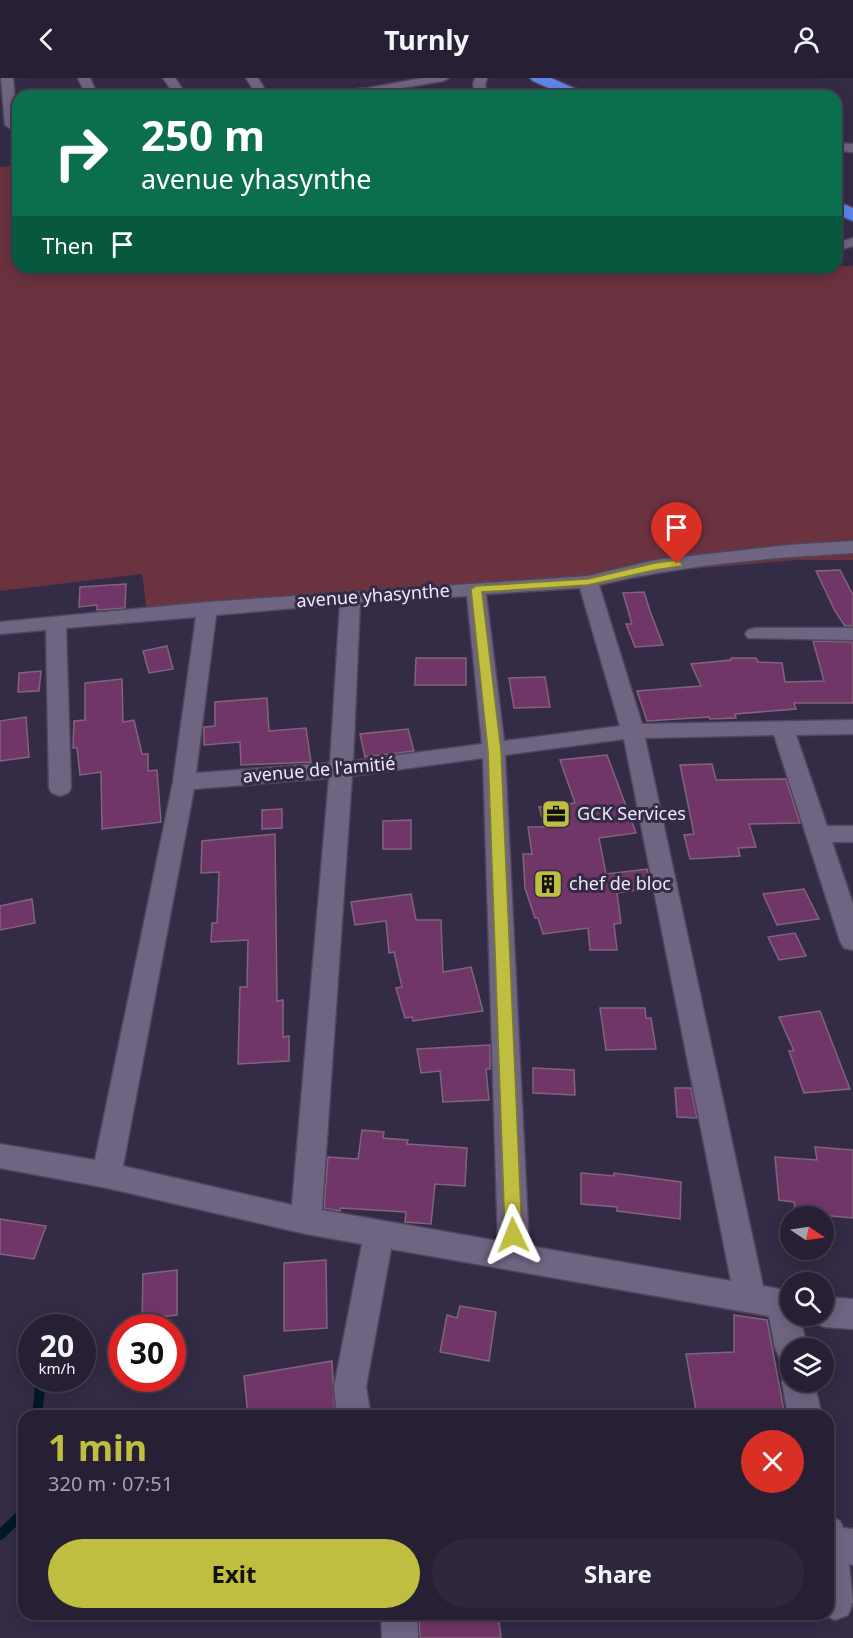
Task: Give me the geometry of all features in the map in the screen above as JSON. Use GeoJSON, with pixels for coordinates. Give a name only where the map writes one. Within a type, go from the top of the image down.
{"type":"FeatureCollection","features":[{"type":"Feature","properties":{"kind":"highway"},"geometry":{"type":"LineString","coordinates":[[538,78],[564,89]]}},
{"type":"Feature","properties":{"kind":"street"},"geometry":{"type":"LineString","coordinates":[[7,78],[10,126]]}},
{"type":"Feature","properties":{"kind":"street"},"geometry":{"type":"LineString","coordinates":[[337,78],[347,90]]}},
{"type":"Feature","properties":{"kind":"street"},"geometry":{"type":"LineString","coordinates":[[368,90],[442,78]]}},
{"type":"Feature","properties":{"kind":"street"},"geometry":{"type":"LineString","coordinates":[[564,89],[569,90]]}},
{"type":"Feature","properties":{"kind":"street","name":"avenue yhasynthe"},"geometry":{"type":"LineString","coordinates":[[0,628],[207,608],[588,582],[655,566],[788,551],[853,547]]}},
{"type":"Feature","properties":{"kind":"street"},"geometry":{"type":"LineString","coordinates":[[588,582],[633,731],[750,1297]]}},
{"type":"Feature","properties":{"kind":"street"},"geometry":{"type":"LineString","coordinates":[[476,589],[494,751],[514,1258]]}},
{"type":"Feature","properties":{"kind":"street"},"geometry":{"type":"LineString","coordinates":[[306,1221],[341,770],[350,597]]}},
{"type":"Feature","properties":{"kind":"street"},"geometry":{"type":"LineString","coordinates":[[107,1175],[184,782],[207,608]]}},
{"type":"Feature","properties":{"kind":"street"},"geometry":{"type":"LineString","coordinates":[[56,624],[60,788]]}},
{"type":"Feature","properties":{"kind":"street"},"geometry":{"type":"LineString","coordinates":[[755,634],[853,634]]}},
{"type":"Feature","properties":{"kind":"street"},"geometry":{"type":"LineString","coordinates":[[782,727],[853,941]]}},
{"type":"Feature","properties":{"kind":"street","name":"avenue de l'amitié"},"geometry":{"type":"LineString","coordinates":[[184,782],[341,770],[633,731],[853,727]]}},
{"type":"Feature","properties":{"kind":"street"},"geometry":{"type":"LineString","coordinates":[[819,834],[853,834]]}},
{"type":"Feature","properties":{"kind":"street"},"geometry":{"type":"LineString","coordinates":[[0,1156],[107,1175],[306,1221],[780,1303]]}},
{"type":"Feature","properties":{"kind":"street"},"geometry":{"type":"LineString","coordinates":[[353,1410],[350,1387],[379,1233]]}},
{"type":"Feature","properties":{"kind":"street"},"geometry":{"type":"LineString","coordinates":[[834,1313],[853,1314]]}},
{"type":"Feature","properties":{"kind":"street"},"geometry":{"type":"LineString","coordinates":[[800,1392],[804,1410]]}},
{"type":"Feature","properties":{"kind":"street"},"geometry":{"type":"LineString","coordinates":[[835,1602],[837,1541]]}},
{"type":"Feature","properties":{"kind":"street"},"geometry":{"type":"LineString","coordinates":[[399,1620],[400,1638]]}},
{"type":"Feature","properties":{"kind":"shaded area"},"geometry":{"type":"Polygon","coordinates":[[[12,166],[12,273],[842,273],[842,266],[853,266],[853,560],[799,560],[607,576],[550,591],[148,620],[142,574],[0,591],[0,167],[12,166]]]}},
{"type":"Feature","properties":{"kind":"building"},"geometry":{"type":"Polygon","coordinates":[[[840,570],[853,595],[853,626],[845,626],[835,611],[816,571],[840,570]]]}},
{"type":"Feature","properties":{"kind":"building"},"geometry":{"type":"Polygon","coordinates":[[[126,584],[125,608],[97,610],[97,605],[79,607],[80,587],[126,584]]]}},
{"type":"Feature","properties":{"kind":"building"},"geometry":{"type":"Polygon","coordinates":[[[644,592],[663,645],[635,647],[626,624],[632,624],[623,593],[644,592]]]}},
{"type":"Feature","properties":{"kind":"building"},"geometry":{"type":"Polygon","coordinates":[[[813,641],[853,642],[853,703],[794,703],[796,709],[735,714],[736,718],[710,719],[709,717],[647,721],[637,691],[701,686],[691,664],[731,660],[731,658],[756,658],[758,662],[782,663],[785,682],[824,681],[813,641]]]}},
{"type":"Feature","properties":{"kind":"building"},"geometry":{"type":"Polygon","coordinates":[[[167,646],[173,669],[149,673],[143,651],[167,646]]]}},
{"type":"Feature","properties":{"kind":"building"},"geometry":{"type":"Polygon","coordinates":[[[416,658],[466,658],[466,685],[415,685],[416,658]]]}},
{"type":"Feature","properties":{"kind":"building"},"geometry":{"type":"Polygon","coordinates":[[[41,671],[39,691],[18,692],[19,673],[41,671]]]}},
{"type":"Feature","properties":{"kind":"building"},"geometry":{"type":"Polygon","coordinates":[[[545,677],[550,707],[514,708],[509,678],[545,677]]]}},
{"type":"Feature","properties":{"kind":"building"},"geometry":{"type":"Polygon","coordinates":[[[122,679],[123,722],[134,720],[142,754],[148,754],[148,771],[157,770],[161,822],[102,829],[101,772],[80,775],[77,748],[73,748],[74,721],[85,720],[85,683],[122,679]]]}},
{"type":"Feature","properties":{"kind":"building"},"geometry":{"type":"Polygon","coordinates":[[[267,698],[269,731],[306,728],[311,762],[241,765],[240,742],[204,745],[204,727],[215,726],[215,702],[267,698]]]}},
{"type":"Feature","properties":{"kind":"building"},"geometry":{"type":"Polygon","coordinates":[[[26,717],[29,757],[0,761],[0,721],[26,717]]]}},
{"type":"Feature","properties":{"kind":"building"},"geometry":{"type":"Polygon","coordinates":[[[408,729],[414,751],[365,757],[360,734],[408,729]]]}},
{"type":"Feature","properties":{"kind":"building"},"geometry":{"type":"Polygon","coordinates":[[[607,755],[636,833],[599,838],[606,874],[647,869],[651,888],[617,893],[621,923],[614,924],[617,950],[590,950],[588,928],[543,934],[525,888],[523,854],[532,854],[528,827],[545,827],[539,807],[575,803],[560,760],[607,755]]]}},
{"type":"Feature","properties":{"kind":"building"},"geometry":{"type":"Polygon","coordinates":[[[712,764],[716,780],[786,779],[800,823],[749,824],[756,847],[738,848],[740,856],[690,859],[684,835],[694,834],[680,765],[712,764]]]}},
{"type":"Feature","properties":{"kind":"building"},"geometry":{"type":"Polygon","coordinates":[[[282,809],[282,828],[262,829],[262,810],[282,809]]]}},
{"type":"Feature","properties":{"kind":"building"},"geometry":{"type":"Polygon","coordinates":[[[411,820],[411,849],[383,849],[383,821],[411,820]]]}},
{"type":"Feature","properties":{"kind":"building"},"geometry":{"type":"Polygon","coordinates":[[[275,834],[277,1001],[283,1000],[283,1037],[289,1036],[289,1061],[238,1064],[240,987],[247,987],[248,940],[211,942],[212,923],[217,923],[219,872],[201,873],[202,841],[275,834]]]}},
{"type":"Feature","properties":{"kind":"building"},"geometry":{"type":"Polygon","coordinates":[[[804,889],[819,919],[777,925],[763,894],[804,889]]]}},
{"type":"Feature","properties":{"kind":"building"},"geometry":{"type":"Polygon","coordinates":[[[411,894],[416,920],[441,920],[443,972],[471,967],[483,1011],[413,1021],[412,1017],[405,1018],[396,988],[402,987],[394,952],[389,953],[386,921],[355,925],[351,902],[411,894]]]}},
{"type":"Feature","properties":{"kind":"building"},"geometry":{"type":"Polygon","coordinates":[[[32,899],[35,923],[0,930],[0,906],[32,899]]]}},
{"type":"Feature","properties":{"kind":"building"},"geometry":{"type":"Polygon","coordinates":[[[795,933],[806,956],[779,960],[768,937],[795,933]]]}},
{"type":"Feature","properties":{"kind":"building"},"geometry":{"type":"Polygon","coordinates":[[[600,1008],[645,1008],[646,1018],[651,1018],[656,1049],[606,1050],[600,1008]]]}},
{"type":"Feature","properties":{"kind":"building"},"geometry":{"type":"Polygon","coordinates":[[[820,1011],[850,1089],[804,1093],[789,1051],[794,1051],[779,1017],[820,1011]]]}},
{"type":"Feature","properties":{"kind":"building"},"geometry":{"type":"Polygon","coordinates":[[[490,1045],[490,1069],[486,1069],[489,1100],[443,1102],[440,1071],[421,1073],[417,1049],[490,1045]]]}},
{"type":"Feature","properties":{"kind":"building"},"geometry":{"type":"Polygon","coordinates":[[[533,1068],[574,1070],[575,1095],[533,1093],[533,1068]]]}},
{"type":"Feature","properties":{"kind":"building"},"geometry":{"type":"Polygon","coordinates":[[[675,1088],[691,1088],[697,1118],[677,1117],[675,1088]]]}},
{"type":"Feature","properties":{"kind":"building"},"geometry":{"type":"Polygon","coordinates":[[[362,1130],[384,1132],[383,1138],[408,1140],[407,1144],[467,1148],[465,1186],[435,1184],[431,1224],[405,1222],[406,1212],[341,1208],[340,1211],[324,1208],[328,1157],[358,1159],[362,1130]]]}},
{"type":"Feature","properties":{"kind":"building"},"geometry":{"type":"Polygon","coordinates":[[[815,1147],[853,1150],[853,1218],[834,1216],[834,1206],[795,1206],[794,1202],[779,1200],[775,1157],[817,1160],[815,1147]]]}},
{"type":"Feature","properties":{"kind":"building"},"geometry":{"type":"Polygon","coordinates":[[[581,1173],[614,1176],[614,1173],[681,1182],[680,1219],[617,1211],[617,1207],[581,1204],[581,1173]]]}},
{"type":"Feature","properties":{"kind":"building"},"geometry":{"type":"Polygon","coordinates":[[[0,1219],[46,1226],[34,1259],[0,1254],[0,1219]]]}},
{"type":"Feature","properties":{"kind":"building"},"geometry":{"type":"Polygon","coordinates":[[[326,1260],[327,1328],[284,1331],[284,1263],[326,1260]]]}},
{"type":"Feature","properties":{"kind":"building"},"geometry":{"type":"Polygon","coordinates":[[[177,1270],[177,1314],[142,1314],[143,1274],[177,1270]]]}},
{"type":"Feature","properties":{"kind":"building"},"geometry":{"type":"Polygon","coordinates":[[[460,1306],[496,1312],[489,1361],[440,1352],[447,1315],[457,1318],[460,1306]]]}},
{"type":"Feature","properties":{"kind":"building"},"geometry":{"type":"Polygon","coordinates":[[[734,1315],[767,1320],[784,1410],[696,1410],[686,1354],[734,1352],[734,1315]]]}},
{"type":"Feature","properties":{"kind":"building"},"geometry":{"type":"Polygon","coordinates":[[[332,1361],[335,1410],[247,1410],[244,1376],[332,1361]]]}},
{"type":"Feature","properties":{"kind":"building"},"geometry":{"type":"Polygon","coordinates":[[[419,1620],[499,1620],[501,1638],[420,1638],[419,1620]]]}},
{"type":"Feature","properties":{"kind":"waterway"},"geometry":{"type":"LineString","coordinates":[[38,1410],[40,1392]]}},
{"type":"Feature","properties":{"kind":"waterway"},"geometry":{"type":"LineString","coordinates":[[0,1535],[18,1518]]}},
{"type":"Feature","properties":{"kind":"place","name":"GCK Services"},"geometry":{"type":"Point","coordinates":[556,814]}},
{"type":"Feature","properties":{"kind":"place","name":"chef de bloc"},"geometry":{"type":"Point","coordinates":[548,884]}},
{"type":"Feature","properties":{"kind":"route"},"geometry":{"type":"LineString","coordinates":[[513,1235],[494,751],[476,589],[588,582],[655,566],[677,564]]}}]}
